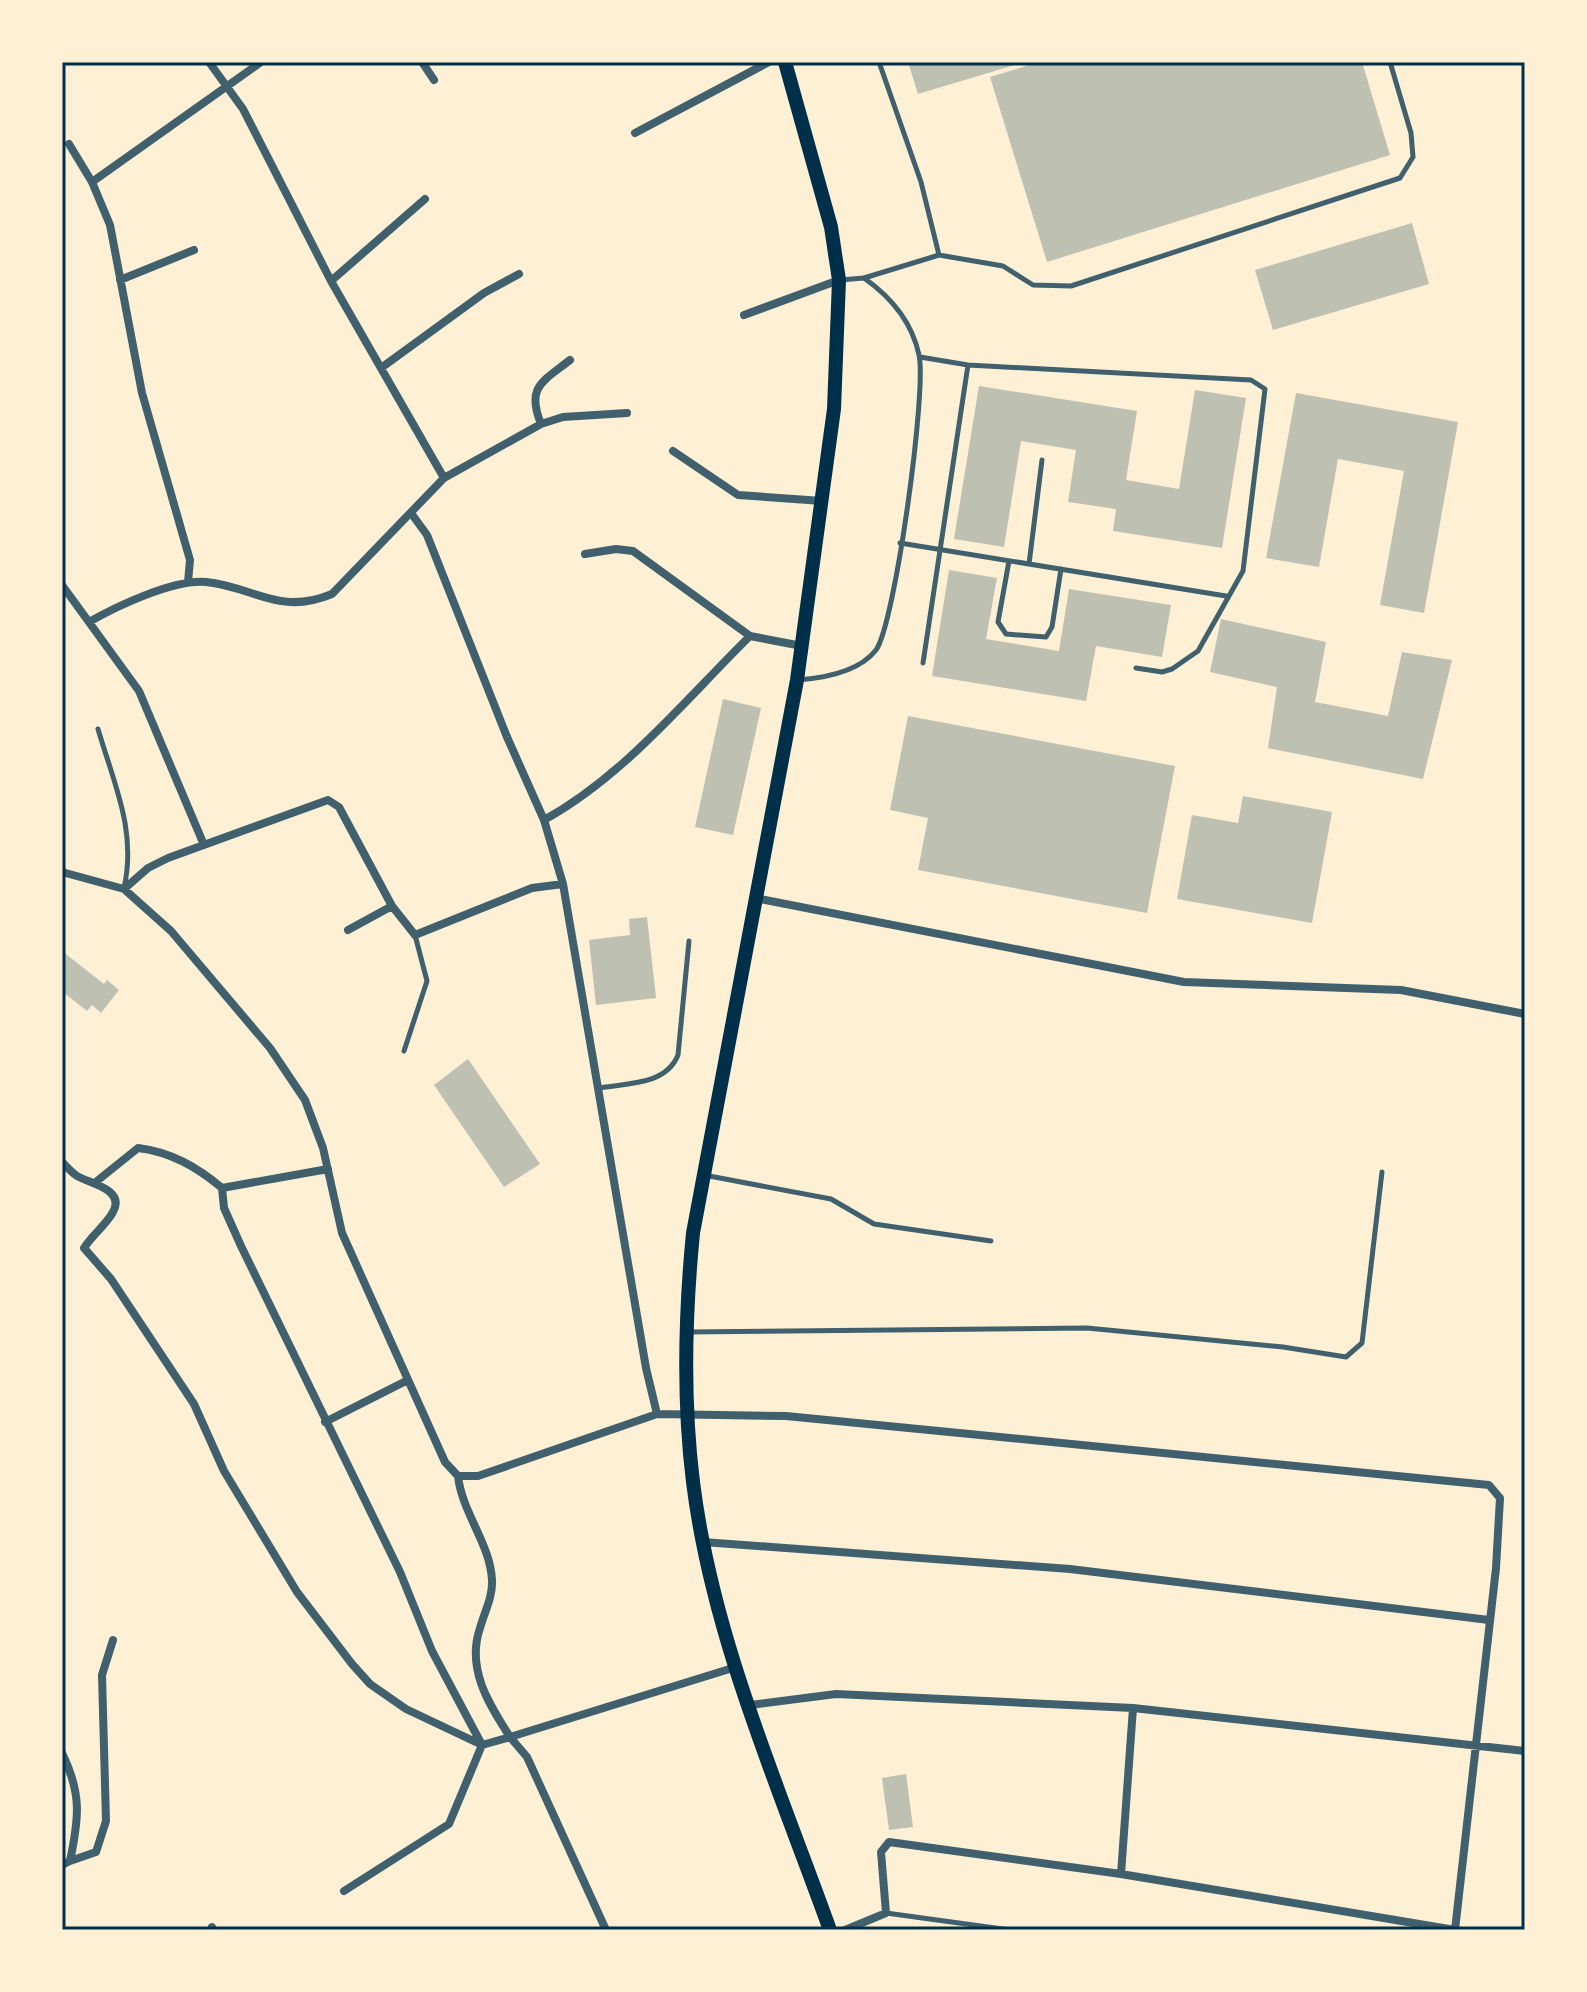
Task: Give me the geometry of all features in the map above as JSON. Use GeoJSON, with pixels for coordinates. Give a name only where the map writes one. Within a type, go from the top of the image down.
{"type":"FeatureCollection","features":[{"type":"Feature","properties":{"kind":"main road"},"geometry":{"type":"LineString","coordinates":[[785,62],[820,178],[839,280],[835,395],[824,501],[803,646],[703,1175],[688,1288],[688,1413],[693,1482],[703,1542],[737,1666],[830,1930]]}},
{"type":"Feature","properties":{"kind":"street"},"geometry":{"type":"LineString","coordinates":[[209,62],[228,84],[271,159],[331,281],[444,478]]}},
{"type":"Feature","properties":{"kind":"street"},"geometry":{"type":"LineString","coordinates":[[92,182],[261,62]]}},
{"type":"Feature","properties":{"kind":"street"},"geometry":{"type":"LineString","coordinates":[[422,62],[434,80]]}},
{"type":"Feature","properties":{"kind":"street"},"geometry":{"type":"LineString","coordinates":[[635,133],[769,62]]}},
{"type":"Feature","properties":{"kind":"street"},"geometry":{"type":"LineString","coordinates":[[69,144],[92,182],[110,225],[154,447],[190,560],[188,582]]}},
{"type":"Feature","properties":{"kind":"street"},"geometry":{"type":"LineString","coordinates":[[331,281],[425,199]]}},
{"type":"Feature","properties":{"kind":"street"},"geometry":{"type":"LineString","coordinates":[[120,280],[194,250]]}},
{"type":"Feature","properties":{"kind":"street"},"geometry":{"type":"LineString","coordinates":[[381,368],[484,293],[519,274]]}},
{"type":"Feature","properties":{"kind":"street"},"geometry":{"type":"LineString","coordinates":[[744,315],[839,280]]}},
{"type":"Feature","properties":{"kind":"street"},"geometry":{"type":"LineString","coordinates":[[541,424],[533,403],[535,392],[570,360]]}},
{"type":"Feature","properties":{"kind":"street"},"geometry":{"type":"LineString","coordinates":[[89,622],[115,608],[188,582],[207,582],[267,601],[314,602],[332,594],[444,478],[541,424],[563,417],[627,413]]}},
{"type":"Feature","properties":{"kind":"street"},"geometry":{"type":"LineString","coordinates":[[673,451],[738,495],[824,501]]}},
{"type":"Feature","properties":{"kind":"street"},"geometry":{"type":"LineString","coordinates":[[411,513],[427,535],[507,737],[544,820],[563,884],[646,1368],[657,1414]]}},
{"type":"Feature","properties":{"kind":"street"},"geometry":{"type":"LineString","coordinates":[[585,554],[616,549],[633,551],[750,636],[803,646]]}},
{"type":"Feature","properties":{"kind":"street"},"geometry":{"type":"LineString","coordinates":[[62,585],[139,691],[204,845]]}},
{"type":"Feature","properties":{"kind":"street"},"geometry":{"type":"LineString","coordinates":[[544,820],[577,802],[607,777],[750,636]]}},
{"type":"Feature","properties":{"kind":"street"},"geometry":{"type":"LineString","coordinates":[[124,889],[148,868],[328,800],[339,807],[392,906],[415,935],[532,888],[563,884]]}},
{"type":"Feature","properties":{"kind":"street"},"geometry":{"type":"LineString","coordinates":[[62,872],[107,881],[124,889],[171,931],[270,1048],[305,1100],[328,1169],[342,1233],[445,1462],[458,1476],[460,1498],[487,1553],[493,1582],[478,1632],[476,1661],[481,1686],[510,1737],[527,1757],[606,1930]]}},
{"type":"Feature","properties":{"kind":"street"},"geometry":{"type":"LineString","coordinates":[[755,898],[1184,982],[1401,990],[1525,1014]]}},
{"type":"Feature","properties":{"kind":"street"},"geometry":{"type":"LineString","coordinates":[[348,930],[392,906]]}},
{"type":"Feature","properties":{"kind":"street"},"geometry":{"type":"LineString","coordinates":[[97,1181],[138,1148],[174,1157],[200,1169],[222,1188],[224,1208],[241,1246],[400,1572],[432,1651],[482,1745]]}},
{"type":"Feature","properties":{"kind":"street"},"geometry":{"type":"LineString","coordinates":[[62,1162],[76,1175],[97,1181],[115,1203],[113,1212],[84,1248],[111,1279],[194,1404],[224,1471],[297,1592],[370,1684],[406,1709],[482,1745],[737,1666]]}},
{"type":"Feature","properties":{"kind":"street"},"geometry":{"type":"LineString","coordinates":[[222,1188],[328,1169]]}},
{"type":"Feature","properties":{"kind":"street"},"geometry":{"type":"LineString","coordinates":[[325,1422],[408,1380]]}},
{"type":"Feature","properties":{"kind":"street"},"geometry":{"type":"LineString","coordinates":[[458,1476],[478,1476],[657,1414],[688,1413],[786,1416],[1489,1485],[1500,1498],[1455,1930],[1121,1874],[889,1842],[881,1852],[886,1913],[845,1930]]}},
{"type":"Feature","properties":{"kind":"street"},"geometry":{"type":"LineString","coordinates":[[703,1542],[1070,1569],[1489,1620]]}},
{"type":"Feature","properties":{"kind":"street"},"geometry":{"type":"LineString","coordinates":[[66,1863],[96,1852],[106,1821],[102,1675],[113,1640]]}},
{"type":"Feature","properties":{"kind":"street"},"geometry":{"type":"LineString","coordinates":[[750,1705],[836,1694],[1133,1708],[1525,1751]]}},
{"type":"Feature","properties":{"kind":"street"},"geometry":{"type":"LineString","coordinates":[[1121,1874],[1133,1708]]}},
{"type":"Feature","properties":{"kind":"street"},"geometry":{"type":"LineString","coordinates":[[344,1891],[449,1824],[482,1745]]}},
{"type":"Feature","properties":{"kind":"street"},"geometry":{"type":"LineString","coordinates":[[62,1753],[72,1772],[80,1813],[66,1863]]}},
{"type":"Feature","properties":{"kind":"lane"},"geometry":{"type":"LineString","coordinates":[[879,62],[921,182],[939,255]]}},
{"type":"Feature","properties":{"kind":"lane"},"geometry":{"type":"LineString","coordinates":[[839,280],[864,278],[939,255],[1003,266],[1033,285],[1071,286],[1400,178],[1413,157],[1411,133],[1390,62]]}},
{"type":"Feature","properties":{"kind":"lane"},"geometry":{"type":"LineString","coordinates":[[797,680],[837,675],[874,654],[886,627],[900,543],[920,396],[920,357],[910,327],[898,309],[882,291],[864,278]]}},
{"type":"Feature","properties":{"kind":"lane"},"geometry":{"type":"LineString","coordinates":[[920,357],[968,365],[1251,380],[1265,389],[1243,571],[1236,587],[1226,596],[1207,641],[1198,651],[1172,669],[1162,672],[1136,668]]}},
{"type":"Feature","properties":{"kind":"lane"},"geometry":{"type":"LineString","coordinates":[[923,663],[968,365]]}},
{"type":"Feature","properties":{"kind":"lane"},"geometry":{"type":"LineString","coordinates":[[1029,564],[1042,460]]}},
{"type":"Feature","properties":{"kind":"lane"},"geometry":{"type":"LineString","coordinates":[[900,543],[1226,596]]}},
{"type":"Feature","properties":{"kind":"lane"},"geometry":{"type":"LineString","coordinates":[[1009,561],[998,622],[1006,634],[1046,637],[1052,627],[1061,569]]}},
{"type":"Feature","properties":{"kind":"lane"},"geometry":{"type":"LineString","coordinates":[[98,729],[129,837],[131,859],[124,889]]}},
{"type":"Feature","properties":{"kind":"lane"},"geometry":{"type":"LineString","coordinates":[[404,1051],[427,981],[415,935]]}},
{"type":"Feature","properties":{"kind":"lane"},"geometry":{"type":"LineString","coordinates":[[599,1088],[664,1076],[673,1068],[678,1055],[689,941]]}},
{"type":"Feature","properties":{"kind":"lane"},"geometry":{"type":"LineString","coordinates":[[687,1332],[1087,1328],[1269,1345],[1346,1357],[1362,1343],[1382,1172]]}},
{"type":"Feature","properties":{"kind":"lane"},"geometry":{"type":"LineString","coordinates":[[703,1175],[831,1199],[874,1224],[991,1241]]}},
{"type":"Feature","properties":{"kind":"lane"},"geometry":{"type":"LineString","coordinates":[[886,1913],[1010,1930]]}},
{"type":"Feature","properties":{"kind":"building"},"geometry":{"type":"Polygon","coordinates":[[[908,62],[1018,62],[1018,64],[918,94],[908,62]]]}},
{"type":"Feature","properties":{"kind":"building"},"geometry":{"type":"Polygon","coordinates":[[[1039,62],[1362,62],[1390,155],[1047,262],[990,77],[1039,62]]]}},
{"type":"Feature","properties":{"kind":"building"},"geometry":{"type":"Polygon","coordinates":[[[1412,223],[1429,284],[1273,330],[1255,270],[1412,223]]]}},
{"type":"Feature","properties":{"kind":"building"},"geometry":{"type":"Polygon","coordinates":[[[979,386],[1137,411],[1126,480],[1179,489],[1195,390],[1246,398],[1222,548],[1113,531],[1116,509],[1068,502],[1076,450],[1021,441],[1004,547],[954,539],[979,386]]]}},
{"type":"Feature","properties":{"kind":"building"},"geometry":{"type":"Polygon","coordinates":[[[1296,393],[1458,422],[1424,613],[1380,605],[1404,471],[1338,459],[1319,567],[1266,558],[1296,393]]]}},
{"type":"Feature","properties":{"kind":"building"},"geometry":{"type":"Polygon","coordinates":[[[949,570],[997,578],[986,639],[1059,651],[1069,589],[1171,605],[1162,657],[1096,646],[1086,701],[932,676],[949,570]]]}},
{"type":"Feature","properties":{"kind":"building"},"geometry":{"type":"Polygon","coordinates":[[[1221,619],[1326,642],[1315,702],[1388,716],[1402,652],[1452,660],[1423,779],[1268,748],[1277,687],[1210,672],[1221,619]]]}},
{"type":"Feature","properties":{"kind":"building"},"geometry":{"type":"Polygon","coordinates":[[[723,699],[761,708],[733,835],[695,827],[723,699]]]}},
{"type":"Feature","properties":{"kind":"building"},"geometry":{"type":"Polygon","coordinates":[[[908,716],[1175,766],[1147,913],[918,870],[928,818],[890,810],[908,716]]]}},
{"type":"Feature","properties":{"kind":"building"},"geometry":{"type":"Polygon","coordinates":[[[1243,796],[1332,812],[1312,923],[1177,899],[1192,815],[1238,823],[1243,796]]]}},
{"type":"Feature","properties":{"kind":"building"},"geometry":{"type":"Polygon","coordinates":[[[647,917],[656,998],[596,1005],[589,940],[630,935],[629,919],[647,917]]]}},
{"type":"Feature","properties":{"kind":"building"},"geometry":{"type":"Polygon","coordinates":[[[62,951],[104,984],[107,980],[119,990],[101,1013],[92,1005],[87,1011],[64,993],[62,995],[62,951]]]}},
{"type":"Feature","properties":{"kind":"building"},"geometry":{"type":"Polygon","coordinates":[[[468,1059],[540,1164],[504,1187],[434,1085],[468,1059]]]}},
{"type":"Feature","properties":{"kind":"building"},"geometry":{"type":"Polygon","coordinates":[[[906,1774],[913,1827],[889,1830],[882,1778],[906,1774]]]}}]}
